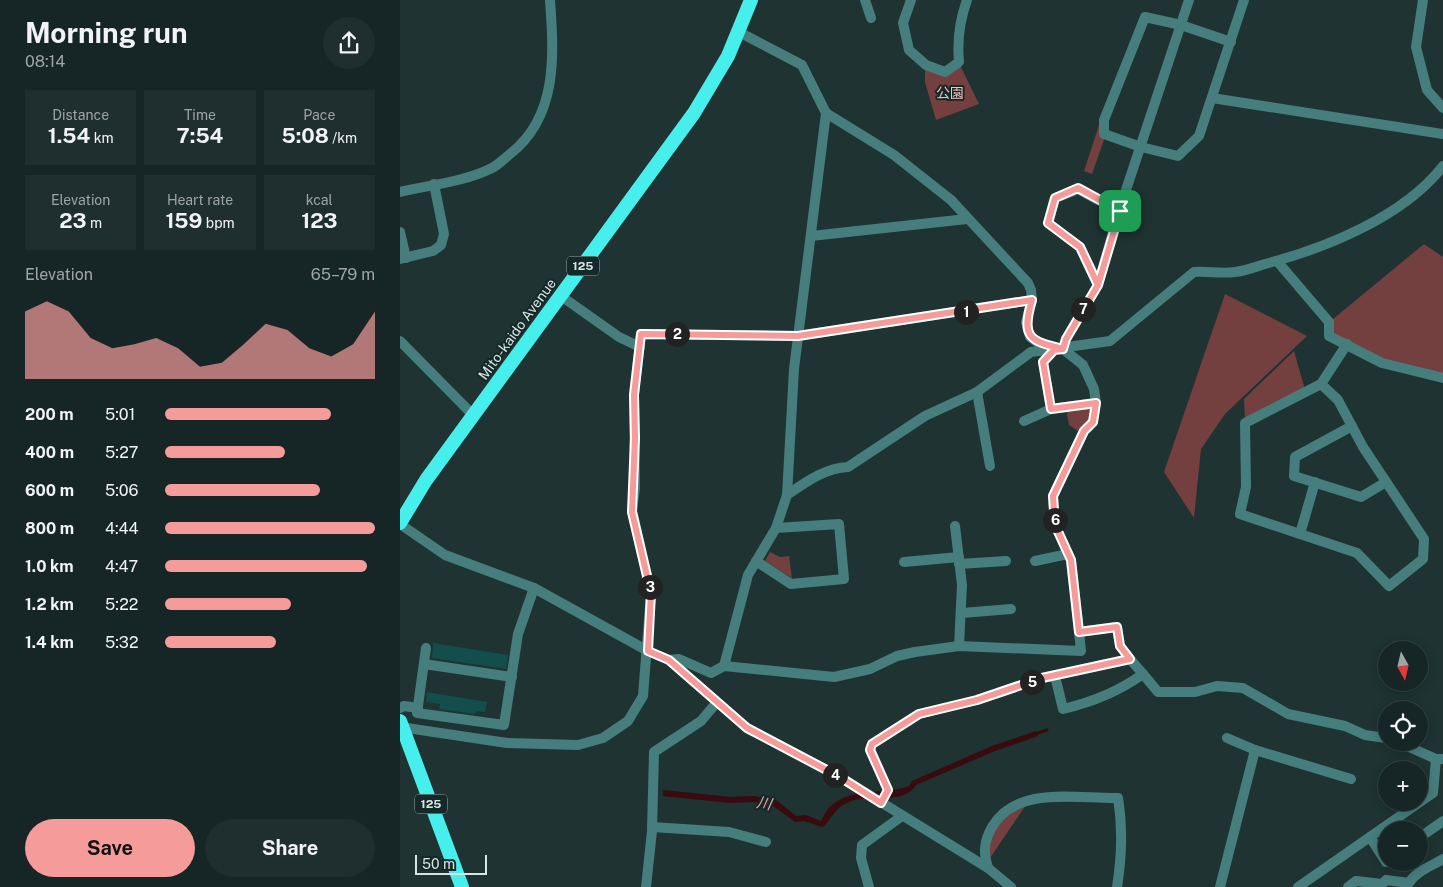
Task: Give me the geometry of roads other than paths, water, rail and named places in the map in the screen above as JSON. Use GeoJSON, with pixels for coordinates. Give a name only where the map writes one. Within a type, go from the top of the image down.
{"type":"FeatureCollection","features":[{"type":"Feature","properties":{"kind":"highway","name":"Mito-kaido Avenue"},"geometry":{"type":"LineString","coordinates":[[401,518],[426,480],[694,113],[718,76],[739,32],[751,0]]}},
{"type":"Feature","properties":{"kind":"highway","name":"125"},"geometry":{"type":"LineString","coordinates":[[401,727],[462,887]]}},
{"type":"Feature","properties":{"kind":"street"},"geometry":{"type":"LineString","coordinates":[[400,192],[460,179],[493,168],[516,150],[532,132],[544,112],[550,87],[553,58],[550,0]]}},
{"type":"Feature","properties":{"kind":"street"},"geometry":{"type":"LineString","coordinates":[[865,0],[871,18]]}},
{"type":"Feature","properties":{"kind":"street"},"geometry":{"type":"LineString","coordinates":[[911,0],[903,23],[909,50],[926,66],[945,72],[959,62],[957,43],[959,27],[967,0]]}},
{"type":"Feature","properties":{"kind":"street"},"geometry":{"type":"LineString","coordinates":[[1051,409],[1043,362],[1066,339],[1098,285],[1120,211],[1189,0]]}},
{"type":"Feature","properties":{"kind":"street"},"geometry":{"type":"LineString","coordinates":[[1231,42],[1181,25],[1145,16],[1104,120],[1104,134],[1141,147],[1178,156],[1199,136],[1231,42],[1244,0]]}},
{"type":"Feature","properties":{"kind":"street"},"geometry":{"type":"LineString","coordinates":[[1423,0],[1418,26],[1418,56],[1427,90],[1443,108]]}},
{"type":"Feature","properties":{"kind":"street"},"geometry":{"type":"LineString","coordinates":[[669,660],[679,659],[711,672],[724,666],[834,677],[870,669],[897,656],[958,646],[1081,651],[1071,560],[1055,525],[1053,496],[1084,431],[1093,422],[1096,403],[1094,389],[1083,365],[1058,349],[1037,342],[1030,337],[1026,322],[1032,300],[1028,283],[951,200],[894,155],[826,113],[802,65],[739,32]]}},
{"type":"Feature","properties":{"kind":"street"},"geometry":{"type":"LineString","coordinates":[[1212,98],[1443,134]]}},
{"type":"Feature","properties":{"kind":"street"},"geometry":{"type":"LineString","coordinates":[[724,666],[748,575],[776,528],[787,495],[794,369],[826,113]]}},
{"type":"Feature","properties":{"kind":"street"},"geometry":{"type":"LineString","coordinates":[[787,495],[809,480],[836,468],[848,467],[926,416],[977,392],[1031,352],[1110,341],[1194,272],[1235,272],[1310,250],[1356,230],[1399,206],[1433,178],[1443,166]]}},
{"type":"Feature","properties":{"kind":"street"},"geometry":{"type":"LineString","coordinates":[[400,232],[403,258],[433,251],[441,245],[444,234],[434,184]]}},
{"type":"Feature","properties":{"kind":"street"},"geometry":{"type":"LineString","coordinates":[[1098,285],[1080,247],[1048,223],[1055,198],[1078,188],[1120,211]]}},
{"type":"Feature","properties":{"kind":"street"},"geometry":{"type":"LineString","coordinates":[[811,236],[967,219]]}},
{"type":"Feature","properties":{"kind":"street"},"geometry":{"type":"LineString","coordinates":[[1277,261],[1329,322],[1329,336],[1382,363],[1443,378]]}},
{"type":"Feature","properties":{"kind":"street"},"geometry":{"type":"LineString","coordinates":[[561,296],[619,338],[640,347]]}},
{"type":"Feature","properties":{"kind":"street"},"geometry":{"type":"LineString","coordinates":[[401,727],[507,743],[578,745],[603,738],[628,721],[643,696],[648,651],[651,593],[632,512],[635,472],[634,395],[641,334],[798,336],[1032,300]]}},
{"type":"Feature","properties":{"kind":"street"},"geometry":{"type":"LineString","coordinates":[[400,341],[473,416]]}},
{"type":"Feature","properties":{"kind":"street"},"geometry":{"type":"LineString","coordinates":[[1321,384],[1338,400],[1386,482],[1424,539],[1423,559],[1389,586],[1357,553],[1240,514],[1246,486],[1245,423],[1321,384],[1347,344]]}},
{"type":"Feature","properties":{"kind":"street"},"geometry":{"type":"LineString","coordinates":[[977,392],[990,466]]}},
{"type":"Feature","properties":{"kind":"street"},"geometry":{"type":"LineString","coordinates":[[1024,421],[1051,409],[1096,403]]}},
{"type":"Feature","properties":{"kind":"street"},"geometry":{"type":"LineString","coordinates":[[1352,426],[1295,457],[1294,476],[1361,497],[1386,482]]}},
{"type":"Feature","properties":{"kind":"street"},"geometry":{"type":"LineString","coordinates":[[1300,534],[1315,482]]}},
{"type":"Feature","properties":{"kind":"street"},"geometry":{"type":"LineString","coordinates":[[401,518],[445,555],[534,588],[648,651],[669,660],[747,728],[840,777],[988,868],[1012,887]]}},
{"type":"Feature","properties":{"kind":"street"},"geometry":{"type":"LineString","coordinates":[[756,561],[791,584],[844,579],[839,524],[776,528]]}},
{"type":"Feature","properties":{"kind":"street"},"geometry":{"type":"LineString","coordinates":[[955,526],[962,613],[958,646]]}},
{"type":"Feature","properties":{"kind":"street"},"geometry":{"type":"LineString","coordinates":[[1035,561],[1068,554]]}},
{"type":"Feature","properties":{"kind":"street"},"geometry":{"type":"LineString","coordinates":[[904,562],[1006,561]]}},
{"type":"Feature","properties":{"kind":"street"},"geometry":{"type":"LineString","coordinates":[[426,648],[417,713],[504,725],[518,634],[534,588]]}},
{"type":"Feature","properties":{"kind":"street"},"geometry":{"type":"LineString","coordinates":[[962,613],[1011,609]]}},
{"type":"Feature","properties":{"kind":"street"},"geometry":{"type":"LineString","coordinates":[[1079,632],[1117,627],[1120,646],[1158,692],[1195,692],[1217,686],[1243,688],[1288,714],[1345,726],[1365,735],[1378,737]]}},
{"type":"Feature","properties":{"kind":"street"},"geometry":{"type":"LineString","coordinates":[[881,803],[888,790],[870,750],[872,744],[919,714],[977,700],[1055,676],[1130,659]]}},
{"type":"Feature","properties":{"kind":"street"},"geometry":{"type":"LineString","coordinates":[[424,664],[512,677]]}},
{"type":"Feature","properties":{"kind":"street"},"geometry":{"type":"LineString","coordinates":[[1055,676],[1063,709],[1091,702],[1124,688],[1143,674]]}},
{"type":"Feature","properties":{"kind":"street"},"geometry":{"type":"LineString","coordinates":[[646,887],[652,827],[654,752],[701,721],[717,702]]}},
{"type":"Feature","properties":{"kind":"street"},"geometry":{"type":"LineString","coordinates":[[400,708],[418,708]]}},
{"type":"Feature","properties":{"kind":"street"},"geometry":{"type":"LineString","coordinates":[[1227,738],[1255,750],[1351,779]]}},
{"type":"Feature","properties":{"kind":"street"},"geometry":{"type":"LineString","coordinates":[[1220,887],[1255,750]]}},
{"type":"Feature","properties":{"kind":"street"},"geometry":{"type":"LineString","coordinates":[[1298,887],[1438,792],[1439,759],[1413,751]]}},
{"type":"Feature","properties":{"kind":"street"},"geometry":{"type":"LineString","coordinates":[[988,868],[984,856],[986,837],[996,820],[1010,809],[1027,801],[1070,795],[1118,798],[1123,829],[1122,859],[1117,887]]}},
{"type":"Feature","properties":{"kind":"street"},"geometry":{"type":"LineString","coordinates":[[869,887],[861,858],[862,845],[902,816]]}},
{"type":"Feature","properties":{"kind":"street"},"geometry":{"type":"LineString","coordinates":[[1428,832],[1443,821]]}},
{"type":"Feature","properties":{"kind":"street"},"geometry":{"type":"LineString","coordinates":[[652,827],[729,832],[766,842]]}},
{"type":"Feature","properties":{"kind":"street"},"geometry":{"type":"LineString","coordinates":[[1370,837],[1378,850]]}},
{"type":"Feature","properties":{"kind":"street"},"geometry":{"type":"LineString","coordinates":[[1348,887],[1356,881],[1375,884],[1382,884],[1386,880],[1409,882],[1414,874],[1425,871],[1443,859]]}},
{"type":"Feature","properties":{"kind":"water"},"geometry":{"type":"Polygon","coordinates":[[[1036,731],[1038,736],[995,751],[916,785],[904,795],[888,798],[862,798],[847,803],[838,809],[823,827],[804,821],[795,822],[772,805],[663,796],[663,790],[731,797],[754,796],[776,800],[796,816],[806,815],[821,821],[829,808],[840,799],[859,793],[899,789],[909,786],[912,781],[992,746],[1036,731]]]}},
{"type":"Feature","properties":{"kind":"waterway","name":"川"},"geometry":{"type":"LineString","coordinates":[[1033,735],[1047,730]]}},
{"type":"Feature","properties":{"kind":"park label","name":"公園"},"geometry":{"type":"Point","coordinates":[950,93]}}]}
